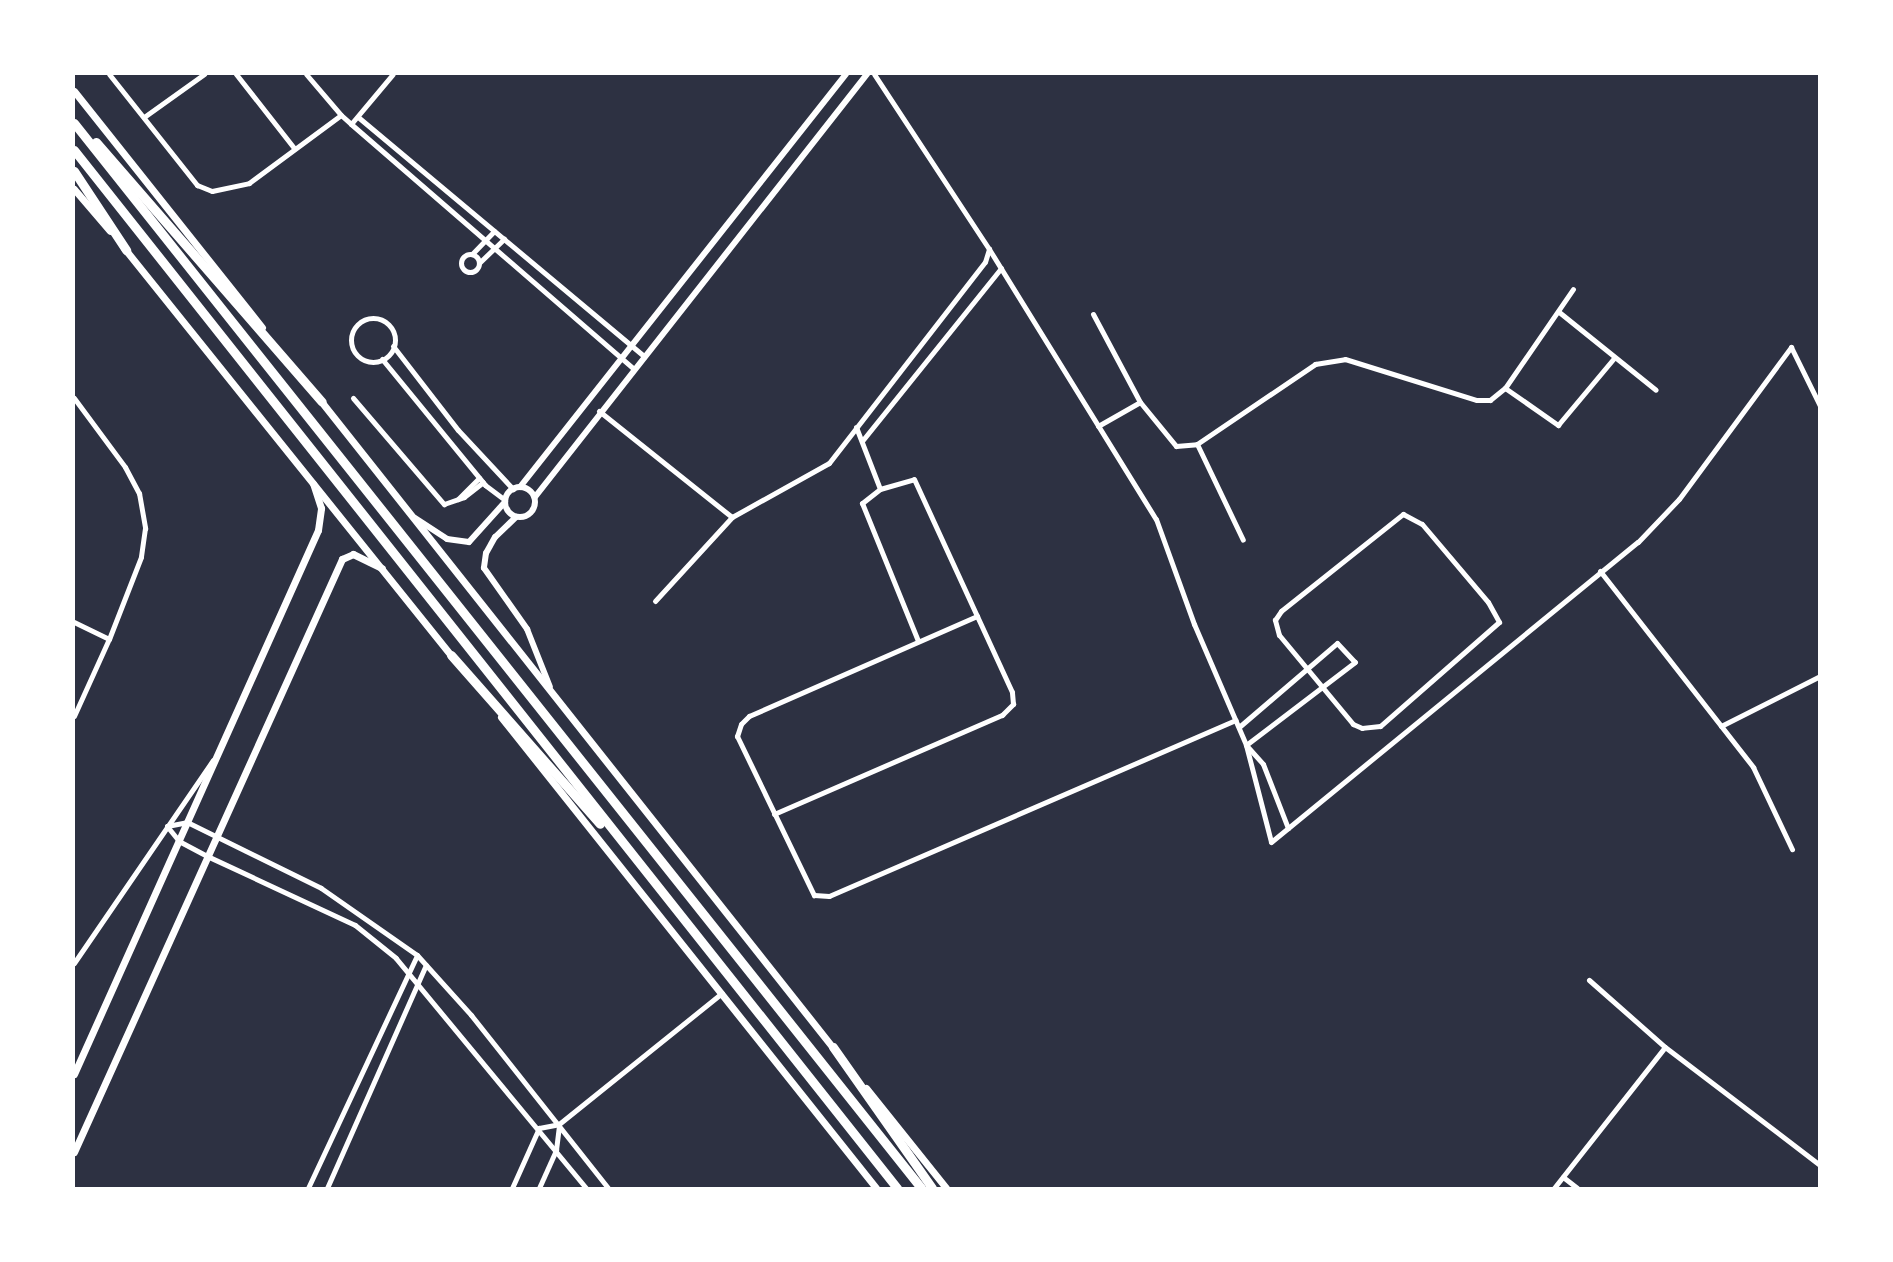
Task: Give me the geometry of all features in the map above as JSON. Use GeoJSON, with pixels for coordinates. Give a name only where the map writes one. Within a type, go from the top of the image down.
{"type":"FeatureCollection","features":[{"type":"Feature","properties":{"kind":"highway"},"geometry":{"type":"LineString","coordinates":[[74,117],[322,402]]}},
{"type":"Feature","properties":{"kind":"highway"},"geometry":{"type":"LineString","coordinates":[[74,123],[921,1188]]}},
{"type":"Feature","properties":{"kind":"highway"},"geometry":{"type":"LineString","coordinates":[[74,150],[279,414],[897,1188]]}},
{"type":"Feature","properties":{"kind":"highway"},"geometry":{"type":"LineString","coordinates":[[74,171],[126,250]]}},
{"type":"Feature","properties":{"kind":"highway"},"geometry":{"type":"LineString","coordinates":[[451,655],[692,929]]}},
{"type":"Feature","properties":{"kind":"highway"},"geometry":{"type":"LineString","coordinates":[[833,1047],[932,1188]]}},
{"type":"Feature","properties":{"kind":"main road"},"geometry":{"type":"LineString","coordinates":[[74,91],[946,1188]]}},
{"type":"Feature","properties":{"kind":"main road"},"geometry":{"type":"LineString","coordinates":[[74,189],[387,571],[876,1188]]}},
{"type":"Feature","properties":{"kind":"main road"},"geometry":{"type":"LineString","coordinates":[[74,1074],[318,530],[321,508],[312,479]]}},
{"type":"Feature","properties":{"kind":"main road"},"geometry":{"type":"LineString","coordinates":[[74,1152],[342,559],[353,554],[387,571]]}},
{"type":"Feature","properties":{"kind":"street"},"geometry":{"type":"LineString","coordinates":[[109,74],[197,185],[212,191],[250,183],[341,115]]}},
{"type":"Feature","properties":{"kind":"street"},"geometry":{"type":"LineString","coordinates":[[144,117],[204,74]]}},
{"type":"Feature","properties":{"kind":"street"},"geometry":{"type":"LineString","coordinates":[[236,74],[294,148]]}},
{"type":"Feature","properties":{"kind":"street"},"geometry":{"type":"LineString","coordinates":[[306,74],[351,124],[633,368]]}},
{"type":"Feature","properties":{"kind":"street"},"geometry":{"type":"LineString","coordinates":[[351,124],[393,74]]}},
{"type":"Feature","properties":{"kind":"street"},"geometry":{"type":"LineString","coordinates":[[406,512],[447,539],[469,542],[622,358],[846,74]]}},
{"type":"Feature","properties":{"kind":"street"},"geometry":{"type":"LineString","coordinates":[[555,699],[527,629],[484,568],[485,553],[495,537],[516,517],[531,514],[535,497],[599,411],[867,74]]}},
{"type":"Feature","properties":{"kind":"street"},"geometry":{"type":"LineString","coordinates":[[874,74],[989,249],[1156,519],[1246,745],[1271,842],[1638,542],[1679,499],[1791,347],[1819,406]]}},
{"type":"Feature","properties":{"kind":"street"},"geometry":{"type":"LineString","coordinates":[[358,117],[643,355]]}},
{"type":"Feature","properties":{"kind":"street"},"geometry":{"type":"LineString","coordinates":[[494,231],[472,254],[463,258],[463,269],[472,272],[504,239]]}},
{"type":"Feature","properties":{"kind":"street"},"geometry":{"type":"LineString","coordinates":[[655,601],[732,517],[829,463],[985,262],[989,249]]}},
{"type":"Feature","properties":{"kind":"street"},"geometry":{"type":"LineString","coordinates":[[472,254],[480,263]]}},
{"type":"Feature","properties":{"kind":"street"},"geometry":{"type":"LineString","coordinates":[[862,442],[1001,268]]}},
{"type":"Feature","properties":{"kind":"street"},"geometry":{"type":"LineString","coordinates":[[1093,314],[1140,402],[1170,442],[1197,444],[1315,364],[1345,359],[1477,400],[1490,400],[1506,388],[1573,289]]}},
{"type":"Feature","properties":{"kind":"street"},"geometry":{"type":"LineString","coordinates":[[1559,312],[1656,390]]}},
{"type":"Feature","properties":{"kind":"street"},"geometry":{"type":"LineString","coordinates":[[393,346],[382,359],[367,360],[354,351],[351,341],[355,327],[369,318],[384,321],[393,333],[393,346],[430,397],[471,446],[516,488],[535,497]]}},
{"type":"Feature","properties":{"kind":"street"},"geometry":{"type":"LineString","coordinates":[[1506,388],[1558,425],[1614,358]]}},
{"type":"Feature","properties":{"kind":"street"},"geometry":{"type":"LineString","coordinates":[[382,359],[481,480],[505,501],[516,517]]}},
{"type":"Feature","properties":{"kind":"street"},"geometry":{"type":"LineString","coordinates":[[420,404],[430,397]]}},
{"type":"Feature","properties":{"kind":"street"},"geometry":{"type":"LineString","coordinates":[[74,398],[125,467],[139,493],[145,528],[141,557],[109,639],[74,716]]}},
{"type":"Feature","properties":{"kind":"street"},"geometry":{"type":"LineString","coordinates":[[353,398],[430,493],[444,504],[458,499],[481,480]]}},
{"type":"Feature","properties":{"kind":"street"},"geometry":{"type":"LineString","coordinates":[[1098,426],[1140,402]]}},
{"type":"Feature","properties":{"kind":"street"},"geometry":{"type":"LineString","coordinates":[[599,411],[732,517]]}},
{"type":"Feature","properties":{"kind":"street"},"geometry":{"type":"LineString","coordinates":[[856,427],[880,489]]}},
{"type":"Feature","properties":{"kind":"street"},"geometry":{"type":"LineString","coordinates":[[1197,444],[1243,540]]}},
{"type":"Feature","properties":{"kind":"street"},"geometry":{"type":"LineString","coordinates":[[460,455],[471,446]]}},
{"type":"Feature","properties":{"kind":"street"},"geometry":{"type":"LineString","coordinates":[[775,814],[1002,715],[1013,704],[1012,692],[914,479],[880,489],[862,503],[918,641]]}},
{"type":"Feature","properties":{"kind":"street"},"geometry":{"type":"LineString","coordinates":[[1403,514],[1422,524],[1497,614],[1493,632],[1380,726],[1370,729],[1353,724],[1323,686],[1279,635],[1275,620],[1281,611],[1403,514]]}},
{"type":"Feature","properties":{"kind":"street"},"geometry":{"type":"LineString","coordinates":[[1600,571],[1753,766],[1791,849]]}},
{"type":"Feature","properties":{"kind":"street"},"geometry":{"type":"LineString","coordinates":[[977,617],[918,641],[741,724],[737,736],[807,886],[814,895],[829,896],[1235,720]]}},
{"type":"Feature","properties":{"kind":"street"},"geometry":{"type":"LineString","coordinates":[[74,622],[109,639]]}},
{"type":"Feature","properties":{"kind":"street"},"geometry":{"type":"LineString","coordinates":[[1239,727],[1337,643],[1355,662],[1246,745]]}},
{"type":"Feature","properties":{"kind":"street"},"geometry":{"type":"LineString","coordinates":[[1721,726],[1819,676]]}},
{"type":"Feature","properties":{"kind":"street"},"geometry":{"type":"LineString","coordinates":[[1246,745],[1263,764],[1288,828]]}},
{"type":"Feature","properties":{"kind":"street"},"geometry":{"type":"LineString","coordinates":[[74,963],[197,777],[215,758]]}},
{"type":"Feature","properties":{"kind":"street"},"geometry":{"type":"LineString","coordinates":[[167,826],[187,822],[321,888],[417,955],[559,1124],[608,1188]]}},
{"type":"Feature","properties":{"kind":"street"},"geometry":{"type":"LineString","coordinates":[[167,826],[179,841],[207,856],[355,925],[408,970],[586,1188]]}},
{"type":"Feature","properties":{"kind":"street"},"geometry":{"type":"LineString","coordinates":[[308,1188],[417,955]]}},
{"type":"Feature","properties":{"kind":"street"},"geometry":{"type":"LineString","coordinates":[[327,1188],[426,965]]}},
{"type":"Feature","properties":{"kind":"street"},"geometry":{"type":"LineString","coordinates":[[1589,980],[1665,1047],[1819,1165]]}},
{"type":"Feature","properties":{"kind":"street"},"geometry":{"type":"LineString","coordinates":[[539,1128],[559,1124],[722,993]]}},
{"type":"Feature","properties":{"kind":"street"},"geometry":{"type":"LineString","coordinates":[[1554,1188],[1665,1047]]}},
{"type":"Feature","properties":{"kind":"street"},"geometry":{"type":"LineString","coordinates":[[539,1188],[556,1150],[559,1124]]}},
{"type":"Feature","properties":{"kind":"street"},"geometry":{"type":"LineString","coordinates":[[512,1188],[539,1128]]}},
{"type":"Feature","properties":{"kind":"street"},"geometry":{"type":"LineString","coordinates":[[1563,1177],[1577,1188]]}}]}
